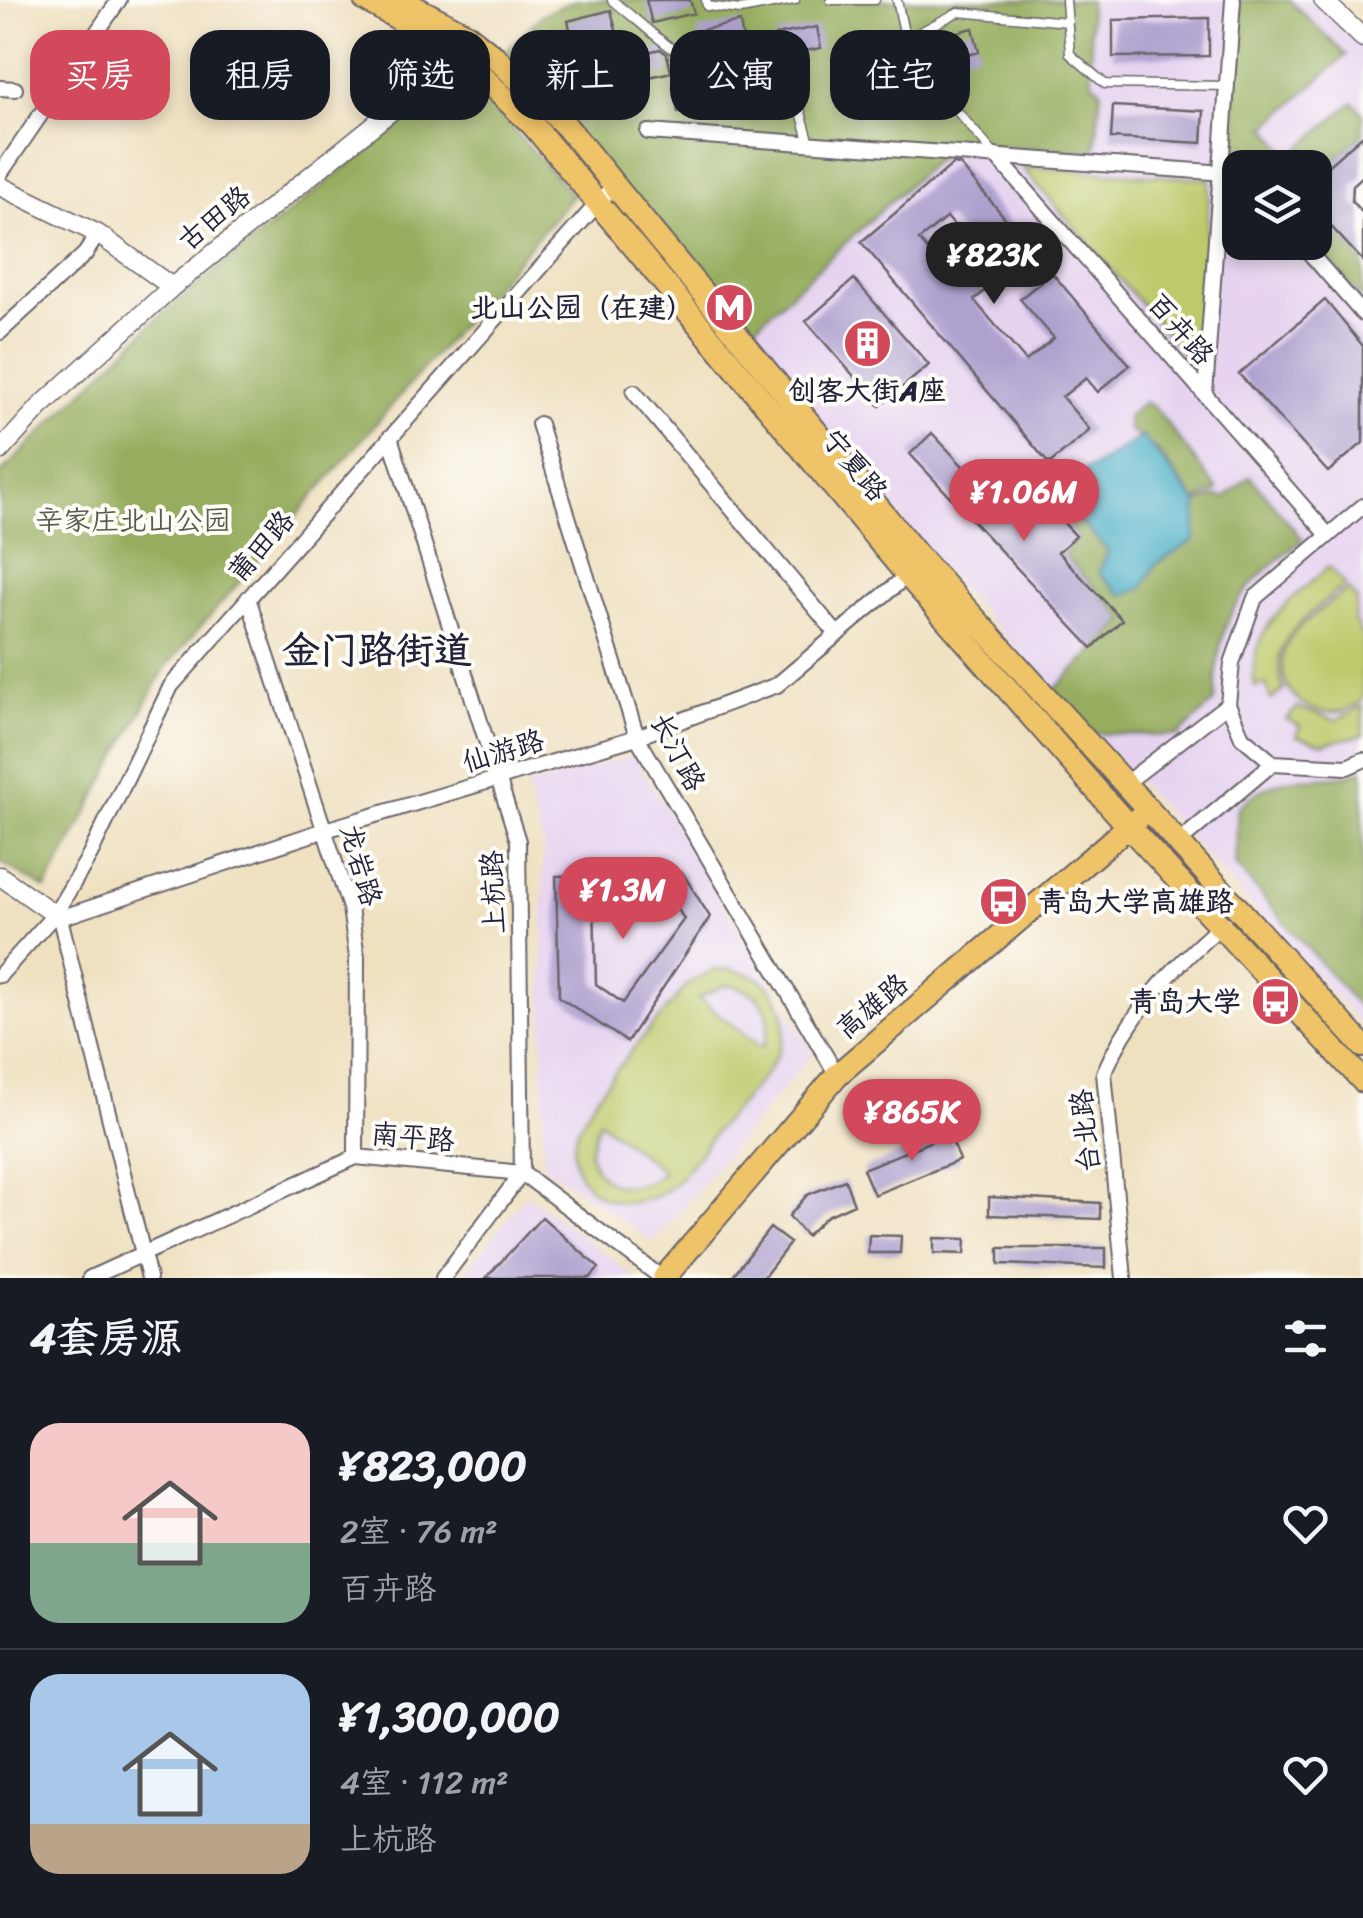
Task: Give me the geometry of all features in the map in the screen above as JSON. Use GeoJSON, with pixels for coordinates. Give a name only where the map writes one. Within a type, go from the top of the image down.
{"type":"FeatureCollection","features":[{"type":"Feature","properties":{"kind":"main road","name":"宁夏路"},"geometry":{"type":"LineString","coordinates":[[365,0],[433,30]]}},
{"type":"Feature","properties":{"kind":"main road","name":"宁夏路"},"geometry":{"type":"LineString","coordinates":[[401,0],[443,30]]}},
{"type":"Feature","properties":{"kind":"main road","name":"宁夏路"},"geometry":{"type":"LineString","coordinates":[[490,59],[514,72],[605,192],[1128,827],[1363,1081]]}},
{"type":"Feature","properties":{"kind":"main road","name":"宁夏路"},"geometry":{"type":"LineString","coordinates":[[915,568],[1126,783],[1363,1046]]}},
{"type":"Feature","properties":{"kind":"main road","name":"高雄路"},"geometry":{"type":"LineString","coordinates":[[663,1278],[837,1076],[1147,809]]}},
{"type":"Feature","properties":{"kind":"street"},"geometry":{"type":"LineString","coordinates":[[0,174],[120,0]]}},
{"type":"Feature","properties":{"kind":"street"},"geometry":{"type":"LineString","coordinates":[[1205,394],[1233,0]]}},
{"type":"Feature","properties":{"kind":"street"},"geometry":{"type":"LineString","coordinates":[[1323,0],[1363,38]]}},
{"type":"Feature","properties":{"kind":"street","name":"古田路"},"geometry":{"type":"LineString","coordinates":[[0,450],[40,406],[172,287],[380,120]]}},
{"type":"Feature","properties":{"kind":"street"},"geometry":{"type":"LineString","coordinates":[[648,132],[1221,170]]}},
{"type":"Feature","properties":{"kind":"street","name":"百卉路"},"geometry":{"type":"LineString","coordinates":[[996,156],[1328,536]]}},
{"type":"Feature","properties":{"kind":"street"},"geometry":{"type":"LineString","coordinates":[[0,186],[98,234],[172,287]]}},
{"type":"Feature","properties":{"kind":"street","name":"莆田路"},"geometry":{"type":"LineString","coordinates":[[0,975],[58,916],[171,686],[605,192]]}},
{"type":"Feature","properties":{"kind":"street"},"geometry":{"type":"LineString","coordinates":[[0,332],[86,254],[98,234]]}},
{"type":"Feature","properties":{"kind":"street"},"geometry":{"type":"LineString","coordinates":[[1316,260],[1363,314]]}},
{"type":"Feature","properties":{"kind":"street"},"geometry":{"type":"LineString","coordinates":[[634,392],[837,634]]}},
{"type":"Feature","properties":{"kind":"street","name":"长汀路"},"geometry":{"type":"LineString","coordinates":[[540,424],[637,737],[837,1076]]}},
{"type":"Feature","properties":{"kind":"street","name":"上杭路"},"geometry":{"type":"LineString","coordinates":[[390,437],[518,841],[522,1172]]}},
{"type":"Feature","properties":{"kind":"street"},"geometry":{"type":"LineString","coordinates":[[1363,506],[1255,598],[1232,664],[1228,704],[1242,738],[1273,763],[1347,768],[1363,760]]}},
{"type":"Feature","properties":{"kind":"street","name":"仙游路"},"geometry":{"type":"LineString","coordinates":[[58,916],[325,830],[637,737],[776,685],[915,568]]}},
{"type":"Feature","properties":{"kind":"street","name":"龙岩路"},"geometry":{"type":"LineString","coordinates":[[248,598],[350,908],[357,957],[356,1156]]}},
{"type":"Feature","properties":{"kind":"street"},"geometry":{"type":"LineString","coordinates":[[1126,783],[1228,704]]}},
{"type":"Feature","properties":{"kind":"street"},"geometry":{"type":"LineString","coordinates":[[1178,843],[1273,763]]}},
{"type":"Feature","properties":{"kind":"street"},"geometry":{"type":"LineString","coordinates":[[0,876],[58,916],[140,1257],[149,1278]]}},
{"type":"Feature","properties":{"kind":"street","name":"台北路"},"geometry":{"type":"LineString","coordinates":[[1124,1278],[1104,1073],[1116,1046],[1159,981],[1240,910]]}},
{"type":"Feature","properties":{"kind":"street","name":"南平路"},"geometry":{"type":"LineString","coordinates":[[90,1278],[356,1156],[522,1172]]}},
{"type":"Feature","properties":{"kind":"street"},"geometry":{"type":"LineString","coordinates":[[443,1278],[522,1172],[663,1278]]}},
{"type":"Feature","properties":{"kind":"lane"},"geometry":{"type":"LineString","coordinates":[[612,0],[697,64],[738,77],[771,68],[790,75],[810,143]]}},
{"type":"Feature","properties":{"kind":"lane"},"geometry":{"type":"LineString","coordinates":[[706,0],[707,6],[740,10],[795,0]]}},
{"type":"Feature","properties":{"kind":"lane"},"geometry":{"type":"LineString","coordinates":[[831,0],[876,0]]}},
{"type":"Feature","properties":{"kind":"lane"},"geometry":{"type":"LineString","coordinates":[[897,0],[904,30]]}},
{"type":"Feature","properties":{"kind":"lane"},"geometry":{"type":"LineString","coordinates":[[1066,0],[1070,54],[1104,84],[1227,86]]}},
{"type":"Feature","properties":{"kind":"lane"},"geometry":{"type":"LineString","coordinates":[[925,30],[958,12],[1068,22]]}},
{"type":"Feature","properties":{"kind":"lane"},"geometry":{"type":"LineString","coordinates":[[965,120],[996,156]]}},
{"type":"Feature","properties":{"kind":"shaded area"},"geometry":{"type":"Polygon","coordinates":[[[594,0],[1315,0],[1363,45],[1363,1027],[940,566],[564,120],[650,120],[650,30],[530,30],[594,0]]]}},
{"type":"Feature","properties":{"kind":"shaded area"},"geometry":{"type":"Polygon","coordinates":[[[634,756],[813,1053],[653,1242],[543,1166],[543,843],[526,786],[634,756]]]}},
{"type":"Feature","properties":{"kind":"shaded area"},"geometry":{"type":"Polygon","coordinates":[[[526,1194],[636,1278],[461,1278],[526,1194]]]}},
{"type":"Feature","properties":{"kind":"green space"},"geometry":{"type":"Polygon","coordinates":[[[576,0],[1089,0],[1092,82],[1101,89],[1095,152],[959,144],[933,162],[747,334],[565,120],[650,120],[650,30],[527,30],[543,14],[576,0]]]}},
{"type":"Feature","properties":{"kind":"green space"},"geometry":{"type":"Polygon","coordinates":[[[1240,0],[1289,0],[1346,55],[1267,127],[1285,150],[1230,150],[1240,0]]]}},
{"type":"Feature","properties":{"kind":"green space"},"geometry":{"type":"Polygon","coordinates":[[[1353,102],[1363,113],[1363,135],[1332,162],[1332,150],[1298,150],[1353,102]]]}},
{"type":"Feature","properties":{"kind":"green space","name":"辛家庄北山公园"},"geometry":{"type":"Polygon","coordinates":[[[490,105],[573,195],[165,668],[46,889],[0,862],[0,474],[166,310],[406,120],[490,120],[490,105]]]}},
{"type":"Feature","properties":{"kind":"green space"},"geometry":{"type":"Polygon","coordinates":[[[1022,167],[1210,179],[1199,371],[1022,167]]]}},
{"type":"Feature","properties":{"kind":"green space"},"geometry":{"type":"Polygon","coordinates":[[[1332,227],[1363,261],[1363,300],[1328,260],[1332,260],[1332,227]]]}},
{"type":"Feature","properties":{"kind":"green space"},"geometry":{"type":"Polygon","coordinates":[[[1144,402],[1155,408],[1218,490],[1196,501],[1158,451],[1129,430],[1127,417],[1144,402]]]}},
{"type":"Feature","properties":{"kind":"green space"},"geometry":{"type":"Polygon","coordinates":[[[1250,476],[1303,540],[1261,575],[1235,607],[1220,646],[1215,701],[1178,736],[1091,733],[1053,691],[1125,620],[1063,554],[1079,537],[1042,498],[1056,495],[1108,551],[1099,573],[1142,589],[1155,565],[1194,540],[1197,503],[1216,496],[1225,498],[1250,476]]]}},
{"type":"Feature","properties":{"kind":"green space"},"geometry":{"type":"Polygon","coordinates":[[[1329,567],[1345,585],[1305,618],[1285,642],[1279,672],[1284,690],[1271,700],[1266,684],[1255,687],[1257,649],[1286,604],[1329,567]]]}},
{"type":"Feature","properties":{"kind":"green space"},"geometry":{"type":"Polygon","coordinates":[[[1348,589],[1357,600],[1354,620],[1363,639],[1363,700],[1348,709],[1318,711],[1293,695],[1285,682],[1285,649],[1303,624],[1348,589]]]}},
{"type":"Feature","properties":{"kind":"green space"},"geometry":{"type":"Polygon","coordinates":[[[1363,706],[1363,735],[1323,744],[1296,736],[1300,726],[1286,719],[1298,708],[1336,720],[1363,706]]]}},
{"type":"Feature","properties":{"kind":"green space"},"geometry":{"type":"Polygon","coordinates":[[[1363,769],[1363,1012],[1235,865],[1238,807],[1256,793],[1287,780],[1345,775],[1363,769]]]}},
{"type":"Feature","properties":{"kind":"green space"},"geometry":{"type":"Polygon","coordinates":[[[728,969],[751,975],[774,992],[784,1017],[784,1035],[778,1052],[757,1084],[673,1185],[636,1202],[605,1198],[588,1186],[575,1163],[575,1137],[582,1120],[609,1080],[688,984],[712,971],[728,969]],[[725,985],[698,998],[762,1048],[768,1025],[763,1005],[749,991],[725,985]],[[599,1121],[589,1152],[594,1165],[609,1182],[641,1184],[663,1172],[663,1171],[599,1121]]]}},
{"type":"Feature","properties":{"kind":"water"},"geometry":{"type":"Polygon","coordinates":[[[1142,436],[1197,503],[1195,540],[1155,565],[1142,589],[1122,595],[1099,573],[1108,551],[1056,495],[1064,477],[1093,467],[1142,436]]]}},
{"type":"Feature","properties":{"kind":"building"},"geometry":{"type":"Polygon","coordinates":[[[646,0],[690,0],[694,13],[652,23],[646,0]]]}},
{"type":"Feature","properties":{"kind":"building"},"geometry":{"type":"Polygon","coordinates":[[[611,10],[616,30],[570,30],[568,21],[611,10]]]}},
{"type":"Feature","properties":{"kind":"building"},"geometry":{"type":"Polygon","coordinates":[[[1209,18],[1209,56],[1113,57],[1113,20],[1209,18]]]}},
{"type":"Feature","properties":{"kind":"building"},"geometry":{"type":"Polygon","coordinates":[[[740,22],[741,30],[702,30],[740,22]]]}},
{"type":"Feature","properties":{"kind":"building"},"geometry":{"type":"Polygon","coordinates":[[[817,27],[821,48],[810,50],[810,30],[802,30],[817,27]]]}},
{"type":"Feature","properties":{"kind":"building"},"geometry":{"type":"Polygon","coordinates":[[[973,28],[979,52],[970,54],[970,30],[965,30],[973,28]]]}},
{"type":"Feature","properties":{"kind":"building"},"geometry":{"type":"Polygon","coordinates":[[[660,49],[667,54],[670,72],[650,77],[650,51],[660,49]]]}},
{"type":"Feature","properties":{"kind":"building"},"geometry":{"type":"Polygon","coordinates":[[[1113,106],[1204,111],[1202,143],[1111,138],[1113,106]]]}},
{"type":"Feature","properties":{"kind":"building"},"geometry":{"type":"Polygon","coordinates":[[[1363,135],[1363,176],[1353,185],[1352,202],[1363,213],[1363,261],[1332,227],[1332,162],[1363,135]]]}},
{"type":"Feature","properties":{"kind":"building"},"geometry":{"type":"Polygon","coordinates":[[[953,164],[960,165],[1033,251],[974,300],[1026,361],[1054,338],[1020,299],[1052,273],[1130,365],[1098,392],[1086,378],[1062,397],[1090,430],[1049,464],[861,242],[953,164]],[[947,217],[919,240],[945,271],[973,247],[947,217]]]}},
{"type":"Feature","properties":{"kind":"building","name":"创客大街A座"},"geometry":{"type":"Polygon","coordinates":[[[854,279],[929,365],[880,406],[806,321],[854,279]]]}},
{"type":"Feature","properties":{"kind":"building"},"geometry":{"type":"Polygon","coordinates":[[[1325,300],[1363,346],[1363,443],[1328,472],[1239,374],[1325,300]]]}},
{"type":"Feature","properties":{"kind":"building"},"geometry":{"type":"Polygon","coordinates":[[[932,433],[1019,526],[1044,502],[1076,536],[1058,552],[1122,620],[1092,648],[910,454],[932,433]]]}},
{"type":"Feature","properties":{"kind":"building"},"geometry":{"type":"Polygon","coordinates":[[[682,872],[710,917],[627,1042],[559,997],[556,876],[682,872]],[[671,898],[594,900],[596,984],[623,1003],[684,919],[671,898]]]}},
{"type":"Feature","properties":{"kind":"building"},"geometry":{"type":"Polygon","coordinates":[[[949,1134],[960,1160],[874,1195],[863,1169],[949,1134]]]}},
{"type":"Feature","properties":{"kind":"building"},"geometry":{"type":"Polygon","coordinates":[[[845,1180],[854,1204],[827,1216],[806,1236],[789,1216],[807,1195],[845,1180]]]}},
{"type":"Feature","properties":{"kind":"building"},"geometry":{"type":"Polygon","coordinates":[[[989,1197],[1100,1203],[1100,1219],[989,1215],[989,1197]]]}},
{"type":"Feature","properties":{"kind":"building"},"geometry":{"type":"Polygon","coordinates":[[[542,1217],[599,1268],[590,1278],[486,1278],[542,1217]]]}},
{"type":"Feature","properties":{"kind":"building"},"geometry":{"type":"Polygon","coordinates":[[[770,1228],[790,1243],[763,1278],[731,1278],[770,1228]]]}},
{"type":"Feature","properties":{"kind":"building"},"geometry":{"type":"Polygon","coordinates":[[[869,1235],[901,1236],[900,1253],[868,1253],[869,1235]]]}},
{"type":"Feature","properties":{"kind":"building"},"geometry":{"type":"Polygon","coordinates":[[[934,1238],[966,1239],[965,1254],[934,1253],[934,1238]]]}},
{"type":"Feature","properties":{"kind":"building"},"geometry":{"type":"Polygon","coordinates":[[[999,1248],[1106,1248],[1106,1268],[999,1264],[999,1248]]]}},
{"type":"Feature","properties":{"kind":"place","name":"北山公园（在建）"},"geometry":{"type":"Point","coordinates":[729,307]}},
{"type":"Feature","properties":{"kind":"place","name":"创客大街A座"},"geometry":{"type":"Point","coordinates":[867,343]}},
{"type":"Feature","properties":{"kind":"place","name":"青岛大学高雄路"},"geometry":{"type":"Point","coordinates":[1003,901]}},
{"type":"Feature","properties":{"kind":"place","name":"青岛大学"},"geometry":{"type":"Point","coordinates":[1276,1001]}},
{"type":"Feature","properties":{"kind":"district","name":"金门路街道"},"geometry":{"type":"Point","coordinates":[377,650]}}]}
